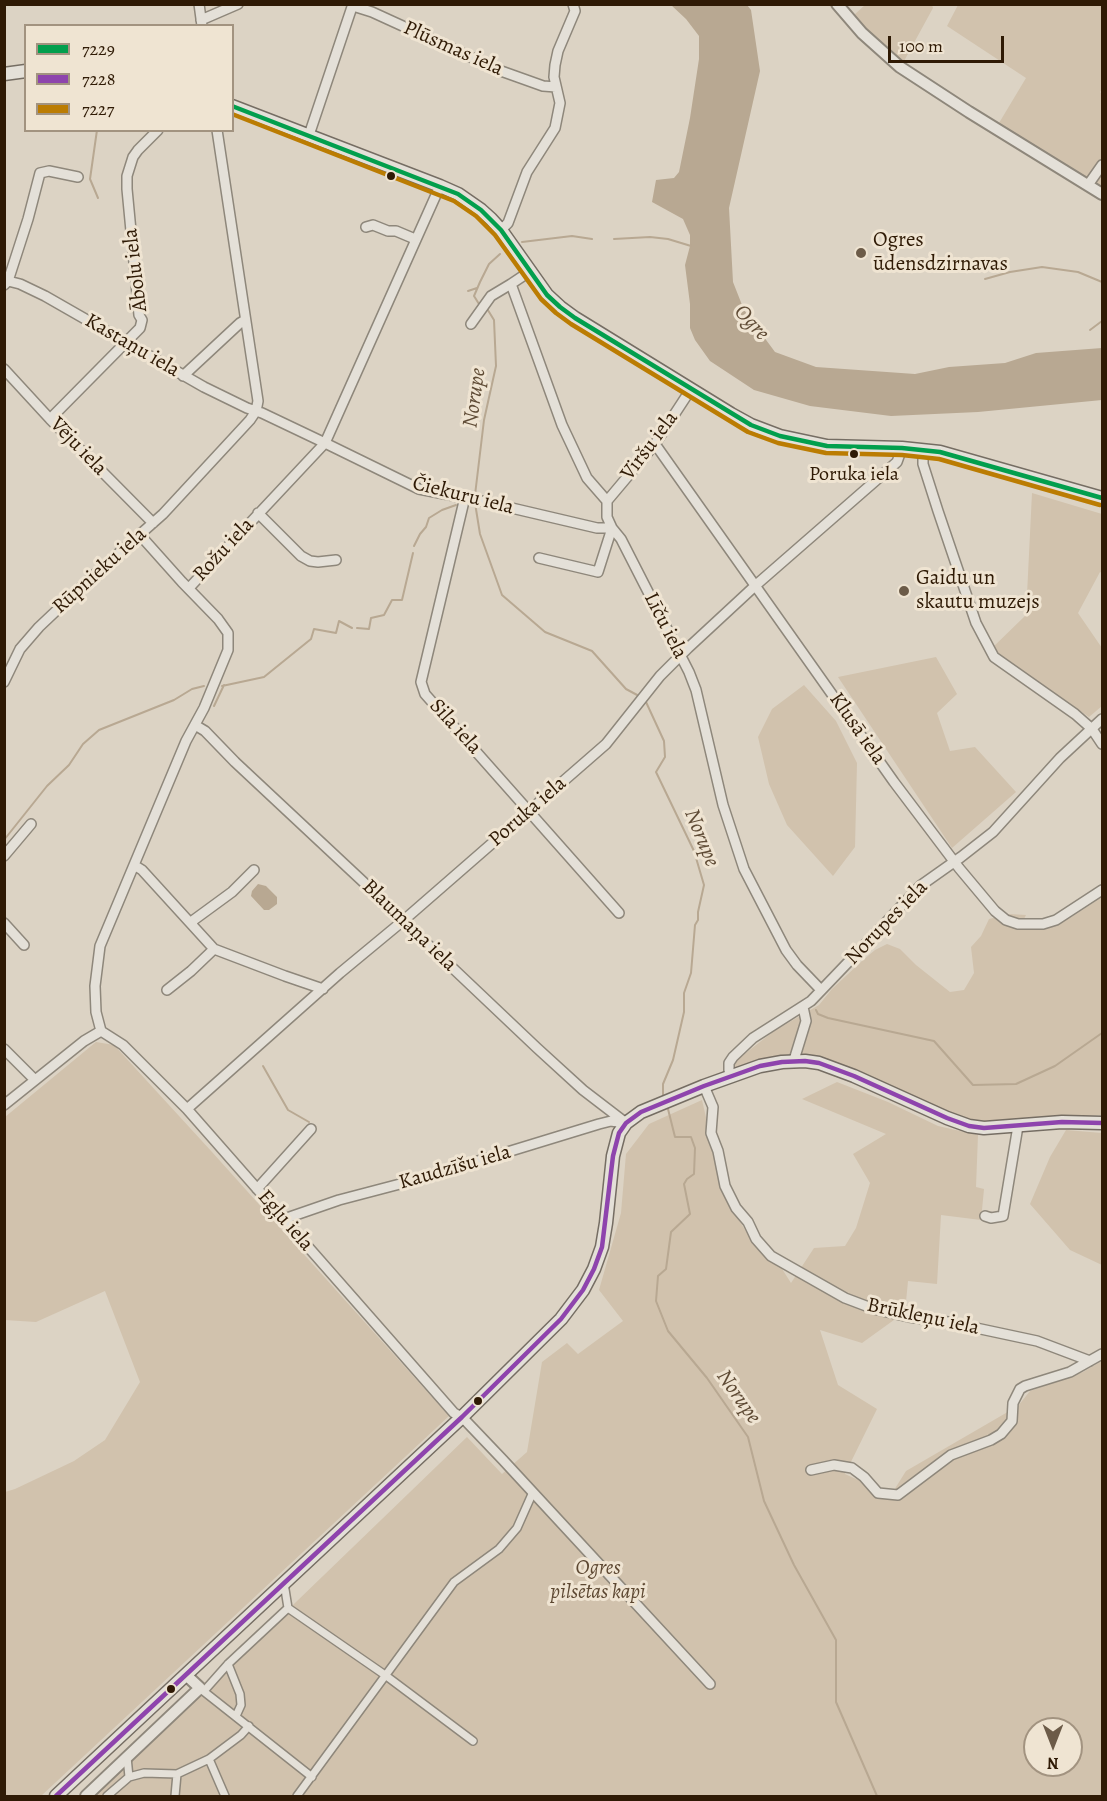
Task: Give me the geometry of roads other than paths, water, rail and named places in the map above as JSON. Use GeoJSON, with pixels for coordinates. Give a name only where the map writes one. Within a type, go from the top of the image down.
{"type":"FeatureCollection","features":[{"type":"Feature","properties":{"kind":"main road"},"geometry":{"type":"LineString","coordinates":[[4,74],[24,71]]}},
{"type":"Feature","properties":{"kind":"main road"},"geometry":{"type":"LineString","coordinates":[[234,107],[458,194],[481,210],[501,230],[547,295],[575,318],[751,425],[780,436],[826,446],[902,448],[940,452],[1102,498]]}},
{"type":"Feature","properties":{"kind":"main road"},"geometry":{"type":"LineString","coordinates":[[56,1797],[462,1417],[561,1320],[583,1290],[602,1247],[619,1133],[626,1123],[641,1112],[760,1066],[805,1060],[831,1067],[969,1126],[984,1128],[1062,1122],[1102,1123]]}},
{"type":"Feature","properties":{"kind":"street"},"geometry":{"type":"LineString","coordinates":[[199,4],[201,23],[238,4]]}},
{"type":"Feature","properties":{"kind":"street"},"geometry":{"type":"LineString","coordinates":[[501,230],[508,223],[527,172],[555,128],[560,103],[554,77],[558,51],[575,11],[573,4]]}},
{"type":"Feature","properties":{"kind":"street"},"geometry":{"type":"LineString","coordinates":[[837,4],[862,33],[900,67],[1102,194]]}},
{"type":"Feature","properties":{"kind":"street"},"geometry":{"type":"LineString","coordinates":[[309,135],[353,5]]}},
{"type":"Feature","properties":{"kind":"street","name":"Plūsmas iela"},"geometry":{"type":"LineString","coordinates":[[353,5],[501,71],[543,86],[556,87]]}},
{"type":"Feature","properties":{"kind":"street","name":"Ābolu iela"},"geometry":{"type":"LineString","coordinates":[[50,419],[141,328],[127,176],[138,150],[156,132]]}},
{"type":"Feature","properties":{"kind":"street"},"geometry":{"type":"LineString","coordinates":[[217,132],[258,401],[256,411]]}},
{"type":"Feature","properties":{"kind":"street"},"geometry":{"type":"LineString","coordinates":[[1088,185],[1102,165]]}},
{"type":"Feature","properties":{"kind":"street"},"geometry":{"type":"LineString","coordinates":[[6,283],[28,219],[40,173],[49,171],[78,177]]}},
{"type":"Feature","properties":{"kind":"street","name":"Rožu iela"},"geometry":{"type":"LineString","coordinates":[[101,1031],[96,1012],[95,986],[100,946],[186,741],[226,657],[228,633],[189,588],[325,443],[440,186]]}},
{"type":"Feature","properties":{"kind":"street"},"geometry":{"type":"LineString","coordinates":[[366,227],[373,225],[415,238]]}},
{"type":"Feature","properties":{"kind":"street"},"geometry":{"type":"LineString","coordinates":[[471,324],[491,296],[530,272]]}},
{"type":"Feature","properties":{"kind":"street","name":"Kastaņu iela"},"geometry":{"type":"LineString","coordinates":[[6,283],[45,297],[183,376],[256,411]]}},
{"type":"Feature","properties":{"kind":"street"},"geometry":{"type":"LineString","coordinates":[[511,284],[562,425],[587,478],[607,501]]}},
{"type":"Feature","properties":{"kind":"street"},"geometry":{"type":"LineString","coordinates":[[183,376],[245,320]]}},
{"type":"Feature","properties":{"kind":"street","name":"Vēju iela"},"geometry":{"type":"LineString","coordinates":[[4,369],[153,524]]}},
{"type":"Feature","properties":{"kind":"street","name":"Viršu iela"},"geometry":{"type":"LineString","coordinates":[[607,501],[655,444],[691,389]]}},
{"type":"Feature","properties":{"kind":"street","name":"Čiekuru iela"},"geometry":{"type":"LineString","coordinates":[[256,411],[418,489],[465,497],[597,528],[612,528]]}},
{"type":"Feature","properties":{"kind":"street","name":"Rūpnieku iela"},"geometry":{"type":"LineString","coordinates":[[4,682],[7,668],[39,627],[94,574],[153,524],[256,411]]}},
{"type":"Feature","properties":{"kind":"street","name":"Klusā iela"},"geometry":{"type":"LineString","coordinates":[[655,444],[894,782],[954,862],[995,911],[1006,920],[1018,924],[1043,924],[1056,920],[1102,890]]}},
{"type":"Feature","properties":{"kind":"street","name":"Poruka iela"},"geometry":{"type":"LineString","coordinates":[[187,1109],[606,744],[660,676],[681,655],[756,585],[897,462],[902,448]]}},
{"type":"Feature","properties":{"kind":"street"},"geometry":{"type":"LineString","coordinates":[[925,450],[923,464],[938,511],[976,623],[994,657],[1076,714],[1092,729],[1102,744]]}},
{"type":"Feature","properties":{"kind":"street","name":"Sila iela"},"geometry":{"type":"LineString","coordinates":[[465,497],[421,682],[425,694],[619,914]]}},
{"type":"Feature","properties":{"kind":"street","name":"Līču iela"},"geometry":{"type":"LineString","coordinates":[[607,501],[607,517],[612,528],[621,539],[681,655],[696,690],[723,805],[744,869],[786,950],[821,990]]}},
{"type":"Feature","properties":{"kind":"street"},"geometry":{"type":"LineString","coordinates":[[258,513],[301,556],[318,562],[336,560]]}},
{"type":"Feature","properties":{"kind":"street"},"geometry":{"type":"LineString","coordinates":[[539,558],[598,572],[612,528]]}},
{"type":"Feature","properties":{"kind":"street"},"geometry":{"type":"LineString","coordinates":[[140,535],[189,588]]}},
{"type":"Feature","properties":{"kind":"street","name":"Norupes iela"},"geometry":{"type":"LineString","coordinates":[[731,1076],[729,1063],[733,1057],[753,1038],[774,1023],[803,1007],[920,886],[993,832],[1052,766],[1102,719]]}},
{"type":"Feature","properties":{"kind":"street","name":"Blaumaņa iela"},"geometry":{"type":"LineString","coordinates":[[195,724],[537,1048],[583,1090],[626,1123]]}},
{"type":"Feature","properties":{"kind":"street"},"geometry":{"type":"LineString","coordinates":[[4,856],[31,824]]}},
{"type":"Feature","properties":{"kind":"street"},"geometry":{"type":"LineString","coordinates":[[134,865],[142,870],[214,949],[323,989]]}},
{"type":"Feature","properties":{"kind":"street"},"geometry":{"type":"LineString","coordinates":[[191,922],[232,892],[254,870]]}},
{"type":"Feature","properties":{"kind":"street"},"geometry":{"type":"LineString","coordinates":[[4,923],[24,945]]}},
{"type":"Feature","properties":{"kind":"street"},"geometry":{"type":"LineString","coordinates":[[167,990],[214,949]]}},
{"type":"Feature","properties":{"kind":"street"},"geometry":{"type":"LineString","coordinates":[[794,1060],[806,1021],[803,1007]]}},
{"type":"Feature","properties":{"kind":"street"},"geometry":{"type":"LineString","coordinates":[[4,1105],[84,1041],[101,1031]]}},
{"type":"Feature","properties":{"kind":"street","name":"Egļu iela"},"geometry":{"type":"LineString","coordinates":[[101,1031],[123,1045],[187,1109],[454,1413],[462,1417],[533,1492],[710,1684]]}},
{"type":"Feature","properties":{"kind":"street"},"geometry":{"type":"LineString","coordinates":[[4,1049],[35,1080]]}},
{"type":"Feature","properties":{"kind":"street","name":"Brūkleņu iela"},"geometry":{"type":"LineString","coordinates":[[704,1086],[713,1107],[711,1133],[718,1151],[725,1186],[756,1239],[771,1256],[845,1298],[874,1309],[1037,1341],[1090,1361]]}},
{"type":"Feature","properties":{"kind":"street","name":"Kaudzīšu iela"},"geometry":{"type":"LineString","coordinates":[[284,1219],[339,1200],[410,1182],[599,1124],[611,1121],[626,1123]]}},
{"type":"Feature","properties":{"kind":"street"},"geometry":{"type":"LineString","coordinates":[[985,1216],[991,1218],[1003,1216],[1018,1126]]}},
{"type":"Feature","properties":{"kind":"street"},"geometry":{"type":"LineString","coordinates":[[257,1189],[311,1129]]}},
{"type":"Feature","properties":{"kind":"street"},"geometry":{"type":"LineString","coordinates":[[811,1470],[834,1466],[852,1468],[864,1477],[878,1493],[898,1494],[951,1455],[1001,1434],[1012,1421],[1014,1400],[1020,1389],[1070,1372],[1102,1354]]}},
{"type":"Feature","properties":{"kind":"street"},"geometry":{"type":"LineString","coordinates":[[297,1797],[454,1582],[499,1549],[517,1528],[533,1492]]}},
{"type":"Feature","properties":{"kind":"street"},"geometry":{"type":"LineString","coordinates":[[284,1583],[288,1608],[385,1675],[473,1741]]}},
{"type":"Feature","properties":{"kind":"street"},"geometry":{"type":"LineString","coordinates":[[86,1797],[288,1608]]}},
{"type":"Feature","properties":{"kind":"street"},"geometry":{"type":"LineString","coordinates":[[228,1664],[240,1694],[241,1705],[236,1716]]}},
{"type":"Feature","properties":{"kind":"street"},"geometry":{"type":"LineString","coordinates":[[186,1675],[312,1778]]}},
{"type":"Feature","properties":{"kind":"street"},"geometry":{"type":"LineString","coordinates":[[107,1797],[129,1777],[144,1773],[177,1774],[209,1759],[241,1735],[249,1726]]}},
{"type":"Feature","properties":{"kind":"street"},"geometry":{"type":"LineString","coordinates":[[127,1758],[129,1777]]}},
{"type":"Feature","properties":{"kind":"street"},"geometry":{"type":"LineString","coordinates":[[209,1759],[225,1797]]}},
{"type":"Feature","properties":{"kind":"street"},"geometry":{"type":"LineString","coordinates":[[175,1797],[177,1774]]}},
{"type":"Feature","properties":{"kind":"water","name":"Ogre"},"geometry":{"type":"Polygon","coordinates":[[[671,5],[747,5],[751,10],[760,71],[729,208],[733,282],[744,310],[775,352],[816,367],[915,374],[949,367],[1005,363],[1036,353],[1102,348],[1102,400],[978,412],[891,416],[810,406],[754,390],[710,361],[695,340],[690,328],[690,304],[685,265],[690,246],[690,235],[683,219],[652,202],[656,180],[674,178],[679,172],[699,59],[699,36],[671,5]]]}},
{"type":"Feature","properties":{"kind":"water"},"geometry":{"type":"Polygon","coordinates":[[[258,884],[266,886],[277,897],[277,904],[269,910],[264,910],[251,896],[258,884]]]}},
{"type":"Feature","properties":{"kind":"waterway"},"geometry":{"type":"LineString","coordinates":[[97,132],[90,179],[98,198]]}},
{"type":"Feature","properties":{"kind":"waterway","name":"Norupe"},"geometry":{"type":"LineString","coordinates":[[522,242],[572,236],[592,239]]}},
{"type":"Feature","properties":{"kind":"waterway","name":"Norupe"},"geometry":{"type":"LineString","coordinates":[[614,239],[650,237],[668,239],[691,246]]}},
{"type":"Feature","properties":{"kind":"waterway","name":"Norupe"},"geometry":{"type":"LineString","coordinates":[[479,304],[474,296],[489,264],[500,254]]}},
{"type":"Feature","properties":{"kind":"waterway"},"geometry":{"type":"LineString","coordinates":[[985,279],[1042,267],[1078,272],[1102,282]]}},
{"type":"Feature","properties":{"kind":"waterway","name":"Norupe"},"geometry":{"type":"LineString","coordinates":[[468,291],[477,288]]}},
{"type":"Feature","properties":{"kind":"waterway","name":"Norupe"},"geometry":{"type":"LineString","coordinates":[[475,495],[484,420],[496,366],[494,320],[486,307]]}},
{"type":"Feature","properties":{"kind":"waterway"},"geometry":{"type":"LineString","coordinates":[[1090,330],[1102,321]]}},
{"type":"Feature","properties":{"kind":"waterway","name":"Norupe"},"geometry":{"type":"LineString","coordinates":[[475,503],[480,534],[502,595],[545,632],[592,651],[626,689],[639,696]]}},
{"type":"Feature","properties":{"kind":"waterway"},"geometry":{"type":"LineString","coordinates":[[414,546],[429,518],[456,505]]}},
{"type":"Feature","properties":{"kind":"waterway"},"geometry":{"type":"LineString","coordinates":[[357,628],[369,629],[371,618],[384,615],[392,600],[402,600],[413,553]]}},
{"type":"Feature","properties":{"kind":"waterway"},"geometry":{"type":"LineString","coordinates":[[222,686],[264,677],[311,639],[314,629],[336,633],[339,621],[352,628]]}},
{"type":"Feature","properties":{"kind":"waterway"},"geometry":{"type":"LineString","coordinates":[[214,706],[224,685]]}},
{"type":"Feature","properties":{"kind":"waterway"},"geometry":{"type":"LineString","coordinates":[[4,840],[47,786],[69,765],[83,744],[99,730],[174,700],[192,689],[204,686]]}},
{"type":"Feature","properties":{"kind":"waterway","name":"Norupe"},"geometry":{"type":"LineString","coordinates":[[646,702],[664,741],[665,757],[656,772],[694,851],[704,885],[698,920],[695,925],[691,973],[684,993],[684,1012],[673,1060],[663,1084],[663,1097]]}},
{"type":"Feature","properties":{"kind":"waterway"},"geometry":{"type":"LineString","coordinates":[[816,1010],[818,1014],[828,1018],[934,1041],[973,1085],[1016,1084],[1055,1066],[1102,1033]]}},
{"type":"Feature","properties":{"kind":"waterway"},"geometry":{"type":"LineString","coordinates":[[263,1066],[288,1110],[309,1122]]}},
{"type":"Feature","properties":{"kind":"waterway","name":"Norupe"},"geometry":{"type":"LineString","coordinates":[[668,1109],[675,1137],[691,1137],[695,1148],[694,1174],[684,1184],[690,1214],[671,1232],[666,1269],[658,1276],[656,1301],[668,1331],[707,1378],[748,1437],[764,1501],[794,1565],[836,1640],[836,1702],[877,1796]]}},
{"type":"Feature","properties":{"kind":"place","name":"Ogres ūdensdzirnavas"},"geometry":{"type":"Point","coordinates":[861,253]}},
{"type":"Feature","properties":{"kind":"place","name":"Poruka iela"},"geometry":{"type":"Point","coordinates":[854,454]}},
{"type":"Feature","properties":{"kind":"place","name":"Gaidu un skautu muzejs"},"geometry":{"type":"Point","coordinates":[904,591]}},
{"type":"Feature","properties":{"kind":"park label","name":"Ogres pilsētas kapi"},"geometry":{"type":"Point","coordinates":[598,1581]}}]}
